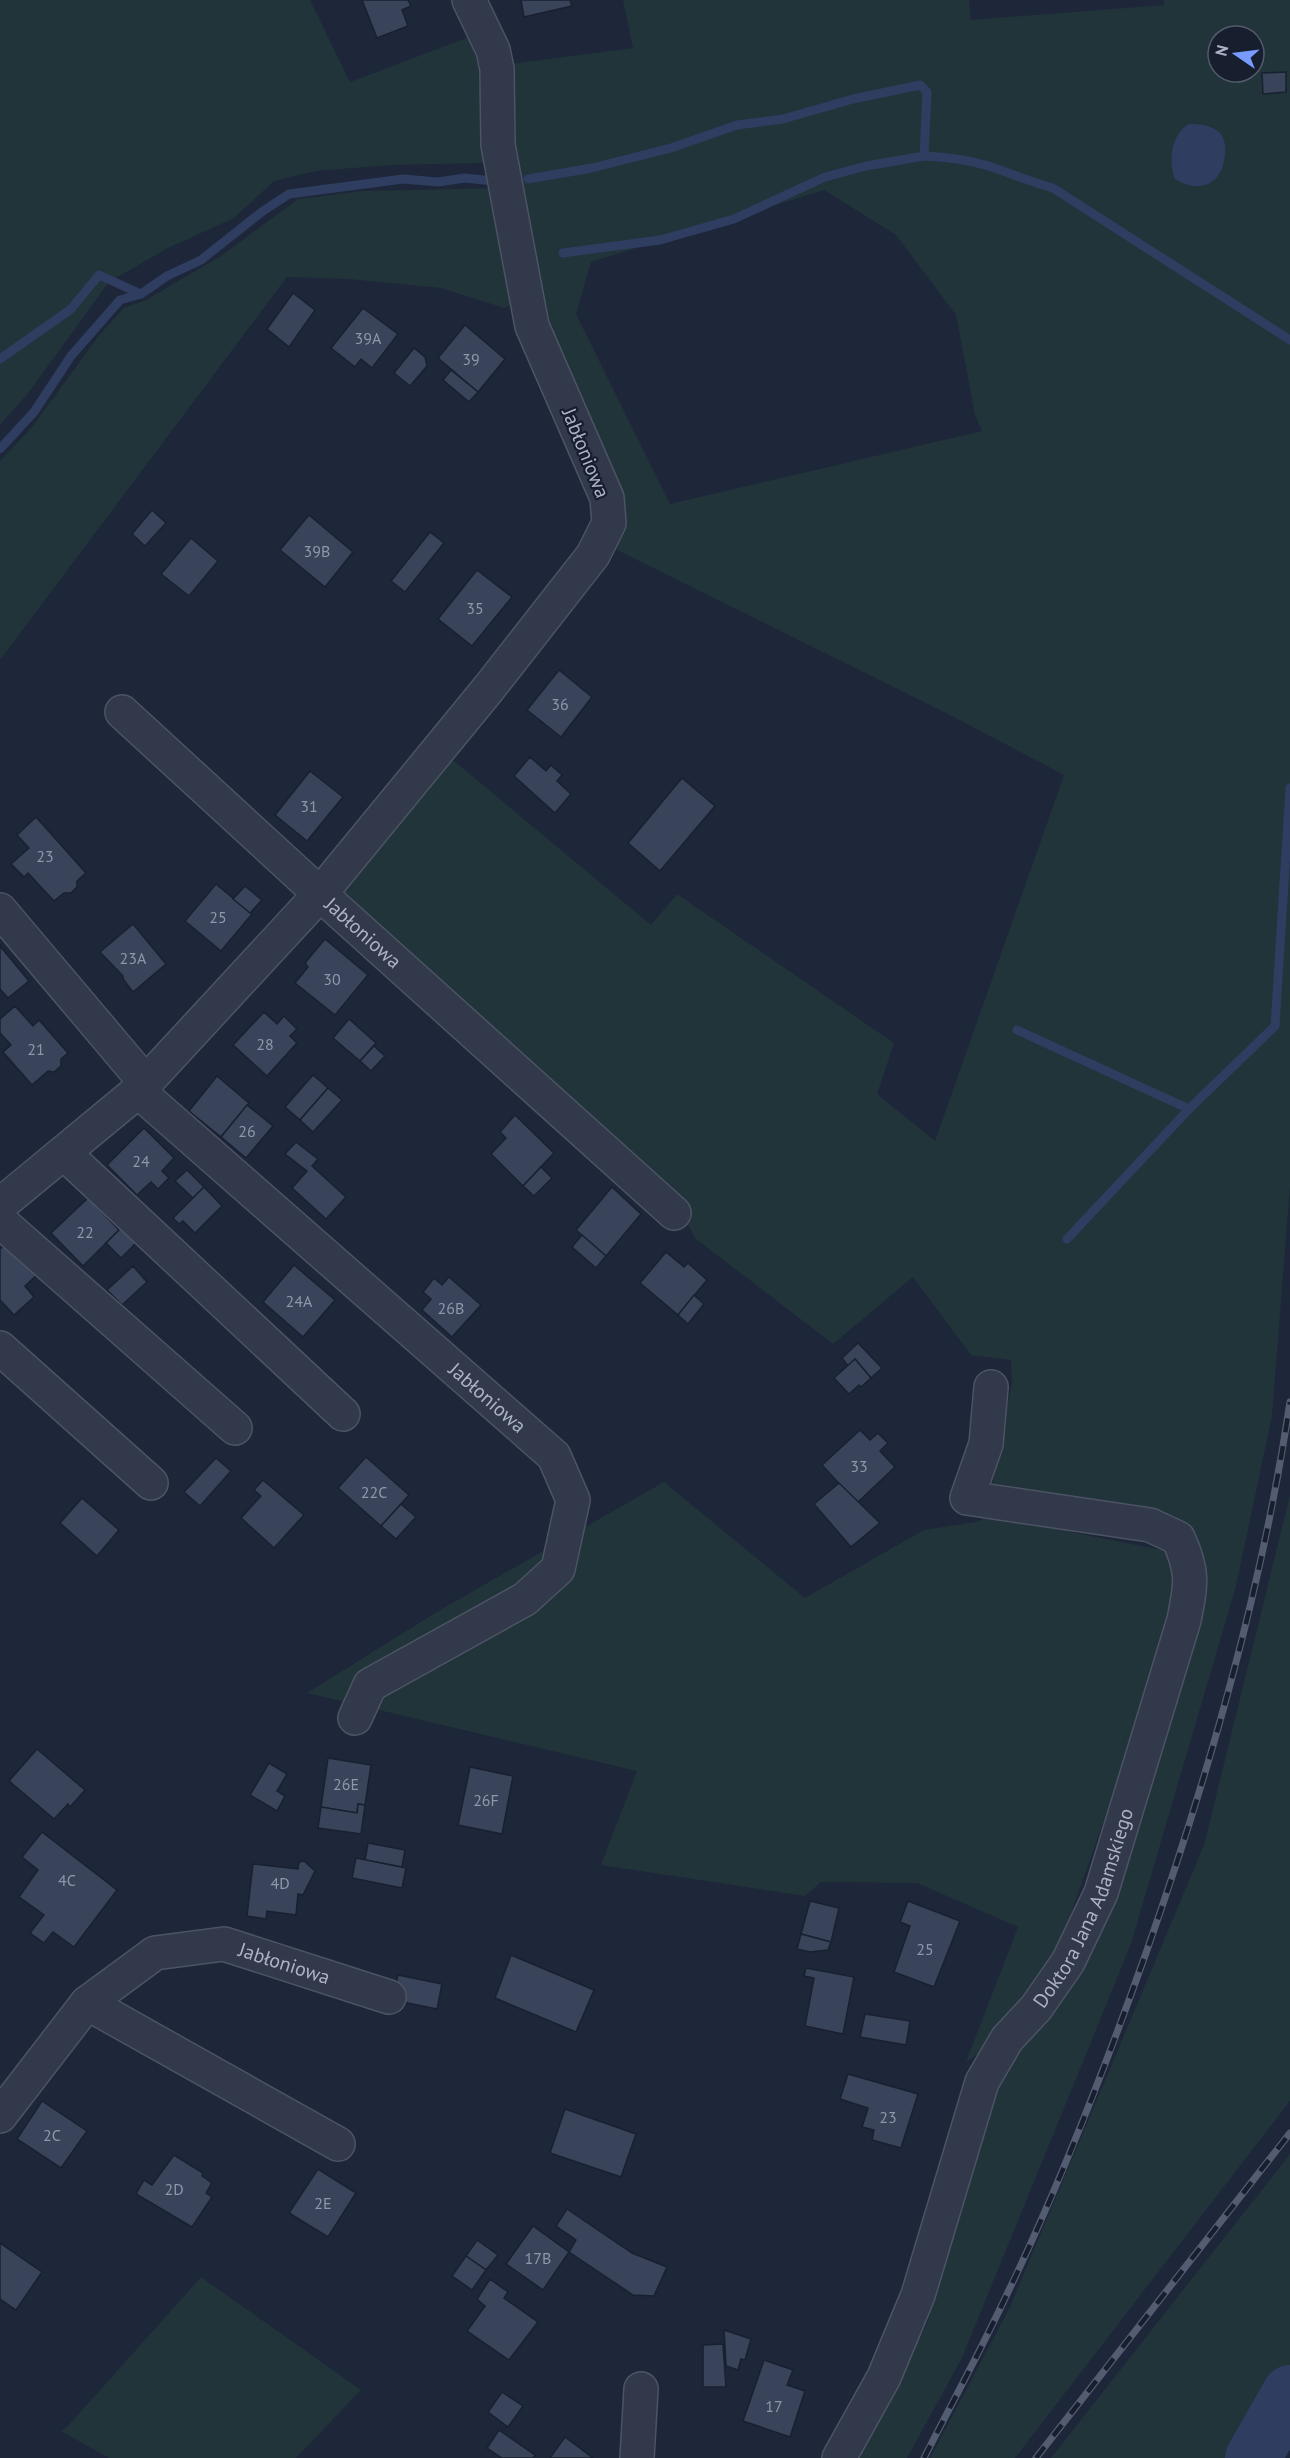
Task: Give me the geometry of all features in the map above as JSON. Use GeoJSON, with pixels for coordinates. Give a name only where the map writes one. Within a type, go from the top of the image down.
{"type":"FeatureCollection","features":[{"type":"Feature","properties":{"kind":"street","name":"Jabłoniowa"},"geometry":{"type":"LineString","coordinates":[[0,1205],[142,1087],[320,894],[489,688],[593,555],[609,523],[607,498],[532,326],[498,145],[497,69],[493,50],[469,0]]}},
{"type":"Feature","properties":{"kind":"street","name":"Jabłoniowa"},"geometry":{"type":"LineString","coordinates":[[122,712],[674,1213]]}},
{"type":"Feature","properties":{"kind":"street"},"geometry":{"type":"LineString","coordinates":[[0,910],[142,1087]]}},
{"type":"Feature","properties":{"kind":"street","name":"Jabłoniowa"},"geometry":{"type":"LineString","coordinates":[[142,1087],[554,1456],[573,1500],[558,1569],[525,1599],[370,1685],[355,1718]]}},
{"type":"Feature","properties":{"kind":"street"},"geometry":{"type":"LineString","coordinates":[[64,1153],[343,1414]]}},
{"type":"Feature","properties":{"kind":"street"},"geometry":{"type":"LineString","coordinates":[[0,1221],[236,1428]]}},
{"type":"Feature","properties":{"kind":"street"},"geometry":{"type":"LineString","coordinates":[[0,1348],[152,1483]]}},
{"type":"Feature","properties":{"kind":"street","name":"Doktora Jana Adamskiego"},"geometry":{"type":"LineString","coordinates":[[839,2458],[884,2377],[918,2295],[982,2082],[1007,2039],[1036,2008],[1068,1962],[1101,1893],[1184,1620],[1191,1583],[1186,1556],[1178,1538],[1150,1526],[960,1507],[986,1444],[991,1387]]}},
{"type":"Feature","properties":{"kind":"street","name":"Jabłoniowa"},"geometry":{"type":"LineString","coordinates":[[0,2116],[87,2003],[155,1953],[224,1944],[389,1996]]}},
{"type":"Feature","properties":{"kind":"street"},"geometry":{"type":"LineString","coordinates":[[87,2003],[338,2144]]}},
{"type":"Feature","properties":{"kind":"street"},"geometry":{"type":"LineString","coordinates":[[637,2458],[641,2389]]}},
{"type":"Feature","properties":{"kind":"shaded area"},"geometry":{"type":"Polygon","coordinates":[[[0,0],[310,0],[350,82],[469,37],[482,76],[485,163],[391,165],[316,171],[274,181],[234,218],[168,248],[109,282],[29,392],[0,425],[0,0]]]}},
{"type":"Feature","properties":{"kind":"shaded area"},"geometry":{"type":"Polygon","coordinates":[[[623,0],[969,0],[971,20],[1164,5],[1164,0],[1290,0],[1290,1186],[1272,1416],[1236,1586],[1131,1944],[962,2358],[907,2458],[854,2458],[927,2324],[985,2107],[1118,1879],[1207,1578],[1198,1542],[1185,1526],[992,1486],[1012,1382],[1011,1360],[971,1355],[913,1277],[833,1344],[696,1239],[665,1184],[342,894],[448,756],[651,925],[677,894],[894,1043],[877,1094],[935,1141],[1064,775],[948,714],[615,549],[621,516],[601,449],[543,309],[518,189],[511,64],[633,48],[623,0]],[[824,190],[591,262],[576,314],[670,504],[982,431],[975,415],[956,315],[896,235],[824,190]]]}},
{"type":"Feature","properties":{"kind":"shaded area"},"geometry":{"type":"Polygon","coordinates":[[[500,188],[517,302],[504,308],[441,288],[349,279],[287,277],[0,660],[0,461],[32,427],[100,334],[124,308],[146,300],[221,256],[298,199],[363,191],[500,188]]]}},
{"type":"Feature","properties":{"kind":"shaded area"},"geometry":{"type":"Polygon","coordinates":[[[664,1482],[805,1598],[924,1530],[976,1522],[990,1516],[1167,1551],[1179,1586],[1123,1767],[1053,1964],[988,2047],[966,2062],[1018,1927],[917,1883],[821,1882],[805,1896],[601,1865],[637,1771],[307,1693],[435,1613],[664,1482]]]}},
{"type":"Feature","properties":{"kind":"shaded area"},"geometry":{"type":"Polygon","coordinates":[[[1290,1495],[1290,2101],[1015,2458],[930,2458],[1009,2309],[1204,1845],[1290,1495]]]}},
{"type":"Feature","properties":{"kind":"shaded area"},"geometry":{"type":"Polygon","coordinates":[[[1290,2154],[1290,2368],[1239,2458],[1051,2458],[1290,2154]]]}},
{"type":"Feature","properties":{"kind":"shaded area"},"geometry":{"type":"Polygon","coordinates":[[[201,2277],[361,2390],[296,2458],[109,2458],[61,2431],[68,2426],[201,2277]]]}},
{"type":"Feature","properties":{"kind":"water"},"geometry":{"type":"Polygon","coordinates":[[[1189,124],[1213,128],[1220,133],[1225,144],[1223,165],[1219,174],[1208,184],[1201,186],[1184,184],[1175,179],[1173,172],[1172,156],[1175,141],[1178,134],[1189,124]]]}},
{"type":"Feature","properties":{"kind":"building"},"geometry":{"type":"Polygon","coordinates":[[[362,0],[408,0],[411,6],[402,10],[408,26],[377,38],[362,0]]]}},
{"type":"Feature","properties":{"kind":"building"},"geometry":{"type":"Polygon","coordinates":[[[521,0],[570,0],[572,6],[524,17],[521,0]]]}},
{"type":"Feature","properties":{"kind":"building"},"geometry":{"type":"Polygon","coordinates":[[[1286,72],[1286,92],[1263,94],[1263,84],[1266,84],[1266,73],[1286,72]]]}},
{"type":"Feature","properties":{"kind":"building"},"geometry":{"type":"Polygon","coordinates":[[[293,293],[315,310],[289,347],[267,329],[293,293]]]}},
{"type":"Feature","properties":{"kind":"building"},"geometry":{"type":"Polygon","coordinates":[[[363,308],[398,334],[372,368],[361,359],[355,367],[331,348],[363,308]]]}},
{"type":"Feature","properties":{"kind":"building"},"geometry":{"type":"Polygon","coordinates":[[[465,325],[505,359],[478,392],[438,358],[465,325]]]}},
{"type":"Feature","properties":{"kind":"building"},"geometry":{"type":"Polygon","coordinates":[[[414,348],[425,357],[427,366],[410,386],[394,373],[414,348]]]}},
{"type":"Feature","properties":{"kind":"building"},"geometry":{"type":"Polygon","coordinates":[[[451,370],[478,392],[469,402],[443,380],[451,370]]]}},
{"type":"Feature","properties":{"kind":"building"},"geometry":{"type":"Polygon","coordinates":[[[152,510],[166,523],[145,546],[132,534],[152,510]]]}},
{"type":"Feature","properties":{"kind":"building"},"geometry":{"type":"Polygon","coordinates":[[[309,515],[353,552],[325,587],[280,550],[309,515]]]}},
{"type":"Feature","properties":{"kind":"building"},"geometry":{"type":"Polygon","coordinates":[[[430,532],[444,543],[405,592],[391,581],[430,532]]]}},
{"type":"Feature","properties":{"kind":"building"},"geometry":{"type":"Polygon","coordinates":[[[191,538],[218,561],[189,596],[161,574],[191,538]]]}},
{"type":"Feature","properties":{"kind":"building"},"geometry":{"type":"Polygon","coordinates":[[[477,570],[512,597],[472,646],[438,619],[477,570]]]}},
{"type":"Feature","properties":{"kind":"building"},"geometry":{"type":"Polygon","coordinates":[[[559,670],[592,697],[561,737],[527,710],[559,670]]]}},
{"type":"Feature","properties":{"kind":"building"},"geometry":{"type":"Polygon","coordinates":[[[530,757],[546,771],[551,765],[562,775],[557,781],[571,794],[555,813],[514,776],[530,757]]]}},
{"type":"Feature","properties":{"kind":"building"},"geometry":{"type":"Polygon","coordinates":[[[310,771],[343,797],[307,841],[275,815],[310,771]]]}},
{"type":"Feature","properties":{"kind":"building"},"geometry":{"type":"Polygon","coordinates":[[[682,778],[715,806],[660,871],[628,843],[682,778]]]}},
{"type":"Feature","properties":{"kind":"building"},"geometry":{"type":"Polygon","coordinates":[[[36,817],[86,873],[77,881],[77,887],[71,893],[64,893],[54,901],[28,873],[24,877],[11,864],[29,848],[17,835],[36,817]]]}},
{"type":"Feature","properties":{"kind":"building"},"geometry":{"type":"Polygon","coordinates":[[[216,884],[252,914],[221,951],[185,921],[216,884]]]}},
{"type":"Feature","properties":{"kind":"building"},"geometry":{"type":"Polygon","coordinates":[[[245,886],[262,900],[250,913],[233,899],[245,886]]]}},
{"type":"Feature","properties":{"kind":"building"},"geometry":{"type":"Polygon","coordinates":[[[133,924],[166,964],[133,992],[123,976],[100,952],[133,924]]]}},
{"type":"Feature","properties":{"kind":"building"},"geometry":{"type":"Polygon","coordinates":[[[325,939],[368,975],[335,1015],[295,983],[308,967],[305,963],[325,939]]]}},
{"type":"Feature","properties":{"kind":"building"},"geometry":{"type":"Polygon","coordinates":[[[0,946],[29,981],[8,998],[0,989],[0,946]]]}},
{"type":"Feature","properties":{"kind":"building"},"geometry":{"type":"Polygon","coordinates":[[[15,1006],[33,1026],[39,1020],[68,1053],[61,1059],[61,1066],[54,1072],[48,1071],[32,1085],[3,1052],[11,1045],[0,1033],[0,1019],[15,1006]]]}},
{"type":"Feature","properties":{"kind":"building"},"geometry":{"type":"Polygon","coordinates":[[[264,1012],[277,1024],[284,1016],[297,1029],[290,1036],[297,1043],[267,1076],[233,1045],[264,1012]]]}},
{"type":"Feature","properties":{"kind":"building"},"geometry":{"type":"Polygon","coordinates":[[[349,1019],[376,1043],[360,1061],[333,1038],[349,1019]]]}},
{"type":"Feature","properties":{"kind":"building"},"geometry":{"type":"Polygon","coordinates":[[[374,1046],[385,1056],[371,1071],[360,1061],[374,1046]]]}},
{"type":"Feature","properties":{"kind":"building"},"geometry":{"type":"Polygon","coordinates":[[[313,1075],[328,1088],[300,1120],[285,1107],[313,1075]]]}},
{"type":"Feature","properties":{"kind":"building"},"geometry":{"type":"Polygon","coordinates":[[[217,1076],[249,1103],[221,1137],[189,1111],[217,1076]]]}},
{"type":"Feature","properties":{"kind":"building"},"geometry":{"type":"Polygon","coordinates":[[[328,1088],[342,1100],[313,1132],[300,1120],[328,1088]]]}},
{"type":"Feature","properties":{"kind":"building"},"geometry":{"type":"Polygon","coordinates":[[[247,1105],[273,1126],[246,1158],[221,1137],[247,1105]]]}},
{"type":"Feature","properties":{"kind":"building"},"geometry":{"type":"Polygon","coordinates":[[[515,1115],[554,1153],[523,1186],[491,1154],[506,1138],[500,1132],[515,1115]]]}},
{"type":"Feature","properties":{"kind":"building"},"geometry":{"type":"Polygon","coordinates":[[[144,1128],[174,1158],[162,1171],[169,1178],[158,1189],[151,1182],[137,1195],[107,1165],[144,1128]]]}},
{"type":"Feature","properties":{"kind":"building"},"geometry":{"type":"Polygon","coordinates":[[[296,1142],[318,1159],[312,1166],[346,1197],[326,1219],[292,1188],[307,1171],[285,1154],[296,1142]]]}},
{"type":"Feature","properties":{"kind":"building"},"geometry":{"type":"Polygon","coordinates":[[[541,1167],[552,1178],[534,1196],[523,1186],[541,1167]]]}},
{"type":"Feature","properties":{"kind":"building"},"geometry":{"type":"Polygon","coordinates":[[[187,1170],[204,1187],[193,1198],[175,1181],[187,1170]]]}},
{"type":"Feature","properties":{"kind":"building"},"geometry":{"type":"Polygon","coordinates":[[[204,1187],[222,1206],[195,1233],[183,1221],[179,1224],[173,1218],[204,1187]]]}},
{"type":"Feature","properties":{"kind":"building"},"geometry":{"type":"Polygon","coordinates":[[[612,1187],[641,1214],[606,1256],[576,1230],[612,1187]]]}},
{"type":"Feature","properties":{"kind":"building"},"geometry":{"type":"Polygon","coordinates":[[[88,1198],[119,1230],[83,1266],[51,1233],[88,1198]]]}},
{"type":"Feature","properties":{"kind":"building"},"geometry":{"type":"Polygon","coordinates":[[[125,1224],[140,1239],[121,1258],[106,1243],[125,1224]]]}},
{"type":"Feature","properties":{"kind":"building"},"geometry":{"type":"Polygon","coordinates":[[[582,1235],[606,1256],[596,1268],[572,1247],[582,1235]]]}},
{"type":"Feature","properties":{"kind":"building"},"geometry":{"type":"Polygon","coordinates":[[[11,1239],[40,1272],[25,1286],[34,1297],[14,1315],[0,1300],[0,1249],[11,1239]]]}},
{"type":"Feature","properties":{"kind":"building"},"geometry":{"type":"Polygon","coordinates":[[[666,1252],[684,1267],[688,1263],[707,1280],[678,1315],[640,1283],[666,1252]]]}},
{"type":"Feature","properties":{"kind":"building"},"geometry":{"type":"Polygon","coordinates":[[[294,1265],[335,1300],[303,1337],[263,1302],[294,1265]]]}},
{"type":"Feature","properties":{"kind":"building"},"geometry":{"type":"Polygon","coordinates":[[[133,1266],[147,1282],[122,1305],[107,1290],[133,1266]]]}},
{"type":"Feature","properties":{"kind":"building"},"geometry":{"type":"Polygon","coordinates":[[[449,1277],[481,1305],[452,1337],[422,1310],[431,1299],[423,1292],[434,1278],[442,1285],[449,1277]]]}},
{"type":"Feature","properties":{"kind":"building"},"geometry":{"type":"Polygon","coordinates":[[[694,1295],[704,1304],[688,1324],[678,1315],[694,1295]]]}},
{"type":"Feature","properties":{"kind":"building"},"geometry":{"type":"Polygon","coordinates":[[[858,1343],[882,1368],[871,1378],[855,1359],[848,1366],[842,1358],[858,1343]]]}},
{"type":"Feature","properties":{"kind":"building"},"geometry":{"type":"Polygon","coordinates":[[[855,1359],[871,1378],[849,1394],[834,1378],[855,1359]]]}},
{"type":"Feature","properties":{"kind":"building"},"geometry":{"type":"Polygon","coordinates":[[[860,1430],[870,1440],[878,1433],[888,1443],[880,1451],[895,1467],[857,1503],[822,1465],[860,1430]]]}},
{"type":"Feature","properties":{"kind":"building"},"geometry":{"type":"Polygon","coordinates":[[[366,1457],[409,1495],[381,1526],[338,1488],[366,1457]]]}},
{"type":"Feature","properties":{"kind":"building"},"geometry":{"type":"Polygon","coordinates":[[[216,1458],[231,1471],[200,1506],[184,1492],[216,1458]]]}},
{"type":"Feature","properties":{"kind":"building"},"geometry":{"type":"Polygon","coordinates":[[[263,1480],[304,1515],[274,1548],[241,1518],[261,1496],[254,1490],[263,1480]]]}},
{"type":"Feature","properties":{"kind":"building"},"geometry":{"type":"Polygon","coordinates":[[[839,1483],[880,1523],[851,1547],[814,1504],[839,1483]]]}},
{"type":"Feature","properties":{"kind":"building"},"geometry":{"type":"Polygon","coordinates":[[[82,1498],[119,1530],[97,1556],[60,1523],[82,1498]]]}},
{"type":"Feature","properties":{"kind":"building"},"geometry":{"type":"Polygon","coordinates":[[[401,1504],[416,1517],[396,1539],[381,1526],[401,1504]]]}},
{"type":"Feature","properties":{"kind":"building"},"geometry":{"type":"Polygon","coordinates":[[[37,1749],[85,1790],[70,1807],[68,1804],[54,1819],[9,1781],[37,1749]]]}},
{"type":"Feature","properties":{"kind":"building"},"geometry":{"type":"Polygon","coordinates":[[[328,1758],[371,1765],[365,1805],[358,1804],[357,1813],[321,1807],[328,1758]]]}},
{"type":"Feature","properties":{"kind":"building"},"geometry":{"type":"Polygon","coordinates":[[[269,1763],[287,1774],[277,1791],[285,1796],[277,1811],[250,1795],[269,1763]]]}},
{"type":"Feature","properties":{"kind":"building"},"geometry":{"type":"Polygon","coordinates":[[[470,1767],[513,1776],[502,1834],[458,1825],[470,1767]]]}},
{"type":"Feature","properties":{"kind":"building"},"geometry":{"type":"Polygon","coordinates":[[[358,1804],[365,1805],[361,1834],[318,1828],[321,1807],[357,1813],[358,1804]]]}},
{"type":"Feature","properties":{"kind":"building"},"geometry":{"type":"Polygon","coordinates":[[[42,1832],[117,1890],[74,1947],[53,1932],[44,1943],[30,1933],[44,1915],[19,1897],[38,1870],[22,1857],[42,1832]]]}},
{"type":"Feature","properties":{"kind":"building"},"geometry":{"type":"Polygon","coordinates":[[[368,1843],[405,1850],[402,1867],[365,1860],[368,1843]]]}},
{"type":"Feature","properties":{"kind":"building"},"geometry":{"type":"Polygon","coordinates":[[[356,1858],[406,1868],[402,1888],[352,1878],[356,1858]]]}},
{"type":"Feature","properties":{"kind":"building"},"geometry":{"type":"Polygon","coordinates":[[[304,1861],[315,1871],[303,1895],[298,1894],[296,1915],[267,1911],[266,1919],[247,1916],[253,1864],[298,1869],[299,1862],[304,1861]]]}},
{"type":"Feature","properties":{"kind":"building"},"geometry":{"type":"Polygon","coordinates":[[[810,1901],[839,1908],[831,1942],[801,1934],[810,1901]]]}},
{"type":"Feature","properties":{"kind":"building"},"geometry":{"type":"Polygon","coordinates":[[[908,1901],[960,1921],[934,1987],[894,1972],[910,1926],[900,1922],[908,1901]]]}},
{"type":"Feature","properties":{"kind":"building"},"geometry":{"type":"Polygon","coordinates":[[[801,1934],[831,1942],[828,1950],[810,1952],[797,1949],[801,1934]]]}},
{"type":"Feature","properties":{"kind":"building"},"geometry":{"type":"Polygon","coordinates":[[[511,1955],[594,1990],[576,2032],[495,1998],[511,1955]]]}},
{"type":"Feature","properties":{"kind":"building"},"geometry":{"type":"Polygon","coordinates":[[[806,1968],[854,1977],[843,2034],[805,2026],[814,1978],[804,1976],[806,1968]]]}},
{"type":"Feature","properties":{"kind":"building"},"geometry":{"type":"Polygon","coordinates":[[[398,1975],[442,1984],[437,2009],[393,2000],[398,1975]]]}},
{"type":"Feature","properties":{"kind":"building"},"geometry":{"type":"Polygon","coordinates":[[[865,2014],[910,2021],[906,2045],[860,2037],[865,2014]]]}},
{"type":"Feature","properties":{"kind":"building"},"geometry":{"type":"Polygon","coordinates":[[[848,2074],[918,2094],[901,2148],[872,2140],[874,2130],[862,2127],[868,2108],[840,2099],[848,2074]]]}},
{"type":"Feature","properties":{"kind":"building"},"geometry":{"type":"Polygon","coordinates":[[[42,2101],[87,2131],[61,2168],[17,2139],[42,2101]]]}},
{"type":"Feature","properties":{"kind":"building"},"geometry":{"type":"Polygon","coordinates":[[[565,2109],[636,2134],[621,2177],[550,2153],[565,2109]]]}},
{"type":"Feature","properties":{"kind":"building"},"geometry":{"type":"Polygon","coordinates":[[[174,2155],[203,2173],[202,2176],[212,2183],[206,2193],[212,2197],[192,2227],[136,2194],[144,2180],[152,2185],[174,2155]]]}},
{"type":"Feature","properties":{"kind":"building"},"geometry":{"type":"Polygon","coordinates":[[[318,2169],[356,2193],[328,2237],[289,2213],[318,2169]]]}},
{"type":"Feature","properties":{"kind":"building"},"geometry":{"type":"Polygon","coordinates":[[[567,2209],[632,2253],[667,2267],[654,2296],[633,2295],[569,2252],[576,2240],[556,2226],[567,2209]]]}},
{"type":"Feature","properties":{"kind":"building"},"geometry":{"type":"Polygon","coordinates":[[[533,2226],[569,2252],[543,2290],[506,2264],[533,2226]]]}},
{"type":"Feature","properties":{"kind":"building"},"geometry":{"type":"Polygon","coordinates":[[[477,2240],[498,2255],[486,2270],[466,2256],[477,2240]]]}},
{"type":"Feature","properties":{"kind":"building"},"geometry":{"type":"Polygon","coordinates":[[[0,2243],[42,2272],[16,2310],[0,2299],[0,2243]]]}},
{"type":"Feature","properties":{"kind":"building"},"geometry":{"type":"Polygon","coordinates":[[[466,2256],[486,2270],[472,2290],[452,2276],[466,2256]]]}},
{"type":"Feature","properties":{"kind":"building"},"geometry":{"type":"Polygon","coordinates":[[[490,2279],[508,2292],[504,2298],[538,2322],[509,2360],[467,2331],[485,2306],[477,2299],[490,2279]]]}},
{"type":"Feature","properties":{"kind":"building"},"geometry":{"type":"Polygon","coordinates":[[[724,2330],[751,2339],[745,2360],[741,2359],[738,2370],[726,2366],[724,2330]]]}},
{"type":"Feature","properties":{"kind":"building"},"geometry":{"type":"Polygon","coordinates":[[[723,2344],[726,2387],[703,2387],[703,2345],[723,2344]]]}},
{"type":"Feature","properties":{"kind":"building"},"geometry":{"type":"Polygon","coordinates":[[[764,2360],[793,2370],[787,2385],[805,2391],[790,2437],[743,2421],[764,2360]]]}},
{"type":"Feature","properties":{"kind":"building"},"geometry":{"type":"Polygon","coordinates":[[[502,2392],[523,2406],[508,2427],[488,2412],[502,2392]]]}},
{"type":"Feature","properties":{"kind":"building"},"geometry":{"type":"Polygon","coordinates":[[[499,2430],[535,2455],[533,2458],[502,2458],[487,2448],[499,2430]]]}},
{"type":"Feature","properties":{"kind":"building"},"geometry":{"type":"Polygon","coordinates":[[[565,2437],[593,2458],[550,2458],[565,2437]]]}},
{"type":"Feature","properties":{"kind":"waterway"},"geometry":{"type":"LineString","coordinates":[[528,179],[592,168],[671,148],[737,125],[783,119],[853,99],[920,85],[927,92],[924,156],[977,163],[1053,188],[1290,340]]}},
{"type":"Feature","properties":{"kind":"waterway"},"geometry":{"type":"LineString","coordinates":[[563,253],[660,240],[734,219],[825,177],[866,166],[924,156]]}},
{"type":"Feature","properties":{"kind":"waterway"},"geometry":{"type":"LineString","coordinates":[[0,449],[34,412],[71,356],[120,300],[141,294],[167,276],[201,260],[263,211],[289,194],[403,179],[438,182],[465,178],[493,181]]}},
{"type":"Feature","properties":{"kind":"waterway"},"geometry":{"type":"LineString","coordinates":[[0,359],[71,309],[99,275],[141,294]]}},
{"type":"Feature","properties":{"kind":"waterway"},"geometry":{"type":"LineString","coordinates":[[1067,1239],[1189,1109],[1275,1026],[1290,788]]}},
{"type":"Feature","properties":{"kind":"waterway"},"geometry":{"type":"LineString","coordinates":[[1017,1030],[1189,1109]]}},
{"type":"Feature","properties":{"kind":"waterway"},"geometry":{"type":"LineString","coordinates":[[1253,2458],[1290,2393]]}},
{"type":"Feature","properties":{"kind":"railway"},"geometry":{"type":"LineString","coordinates":[[924,2458],[988,2334],[1046,2209],[1098,2082],[1146,1953],[1191,1818],[1231,1681],[1265,1542],[1290,1402]]}},
{"type":"Feature","properties":{"kind":"railway"},"geometry":{"type":"LineString","coordinates":[[1036,2458],[1290,2133]]}}]}
